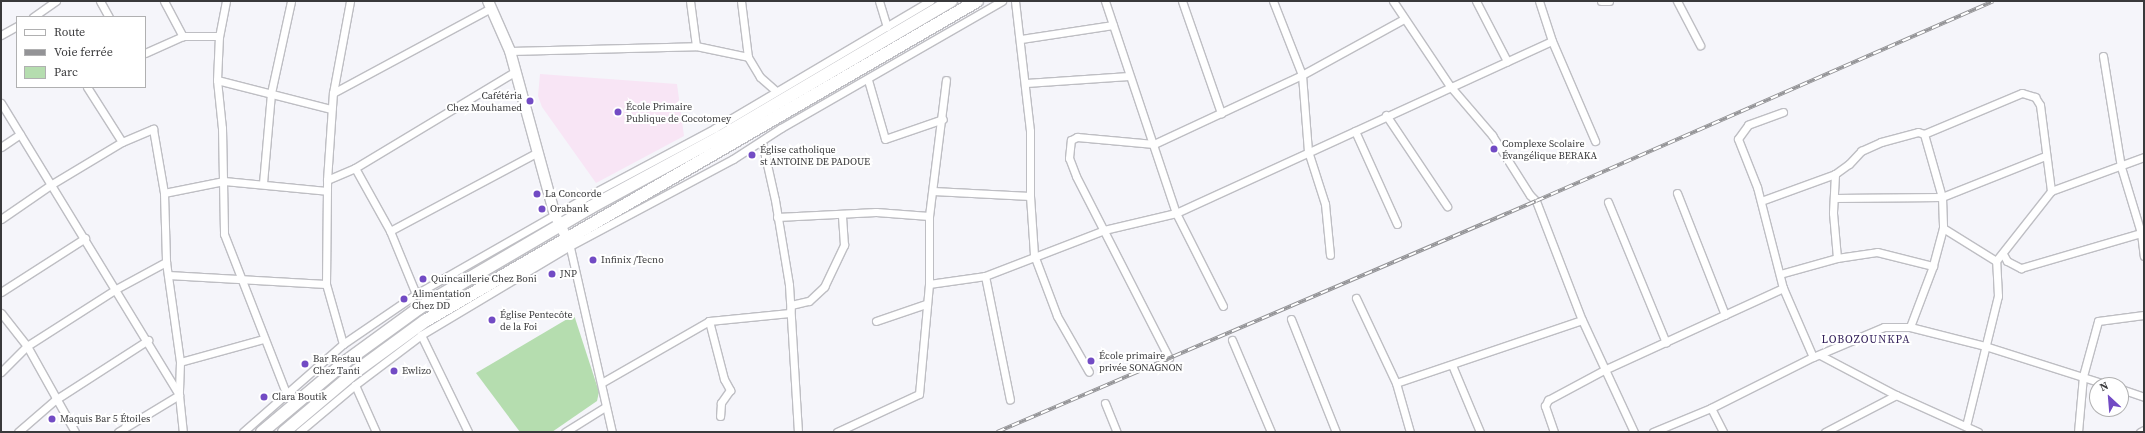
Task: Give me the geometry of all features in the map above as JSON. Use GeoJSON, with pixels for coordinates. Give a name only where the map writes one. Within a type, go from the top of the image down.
{"type":"FeatureCollection","features":[{"type":"Feature","properties":{"kind":"highway"},"geometry":{"type":"LineString","coordinates":[[262,432],[345,362],[419,308],[558,220],[720,137],[951,1]]}},
{"type":"Feature","properties":{"kind":"highway"},"geometry":{"type":"LineString","coordinates":[[284,432],[354,372],[425,321],[568,243],[977,1]]}},
{"type":"Feature","properties":{"kind":"main road"},"geometry":{"type":"LineString","coordinates":[[490,4],[510,52],[558,220],[568,243]]}},
{"type":"Feature","properties":{"kind":"street"},"geometry":{"type":"LineString","coordinates":[[44,14],[56,1]]}},
{"type":"Feature","properties":{"kind":"street"},"geometry":{"type":"LineString","coordinates":[[100,1],[108,16]]}},
{"type":"Feature","properties":{"kind":"street"},"geometry":{"type":"LineString","coordinates":[[164,1],[183,36]]}},
{"type":"Feature","properties":{"kind":"street"},"geometry":{"type":"LineString","coordinates":[[226,1],[219,36],[217,80],[224,181],[224,234],[263,339],[286,393]]}},
{"type":"Feature","properties":{"kind":"street"},"geometry":{"type":"LineString","coordinates":[[263,183],[271,93],[291,1]]}},
{"type":"Feature","properties":{"kind":"street"},"geometry":{"type":"LineString","coordinates":[[343,344],[326,284],[327,180],[333,93],[350,1]]}},
{"type":"Feature","properties":{"kind":"street"},"geometry":{"type":"LineString","coordinates":[[690,1],[696,46]]}},
{"type":"Feature","properties":{"kind":"street"},"geometry":{"type":"LineString","coordinates":[[741,1],[748,57],[760,77],[776,92]]}},
{"type":"Feature","properties":{"kind":"street"},"geometry":{"type":"LineString","coordinates":[[878,1],[887,27]]}},
{"type":"Feature","properties":{"kind":"street"},"geometry":{"type":"LineString","coordinates":[[243,432],[343,344],[416,294],[558,220],[930,1]]}},
{"type":"Feature","properties":{"kind":"street"},"geometry":{"type":"LineString","coordinates":[[300,431],[354,385],[421,335],[568,243],[762,142],[781,128],[868,80],[1002,1]]}},
{"type":"Feature","properties":{"kind":"street"},"geometry":{"type":"LineString","coordinates":[[1016,1],[1030,131],[1030,196],[1034,255],[1057,316],[1089,372]]}},
{"type":"Feature","properties":{"kind":"street"},"geometry":{"type":"LineString","coordinates":[[1105,1],[1176,212],[1223,306]]}},
{"type":"Feature","properties":{"kind":"street"},"geometry":{"type":"LineString","coordinates":[[1182,1],[1221,113]]}},
{"type":"Feature","properties":{"kind":"street"},"geometry":{"type":"LineString","coordinates":[[1273,1],[1302,75],[1308,151],[1325,204],[1330,256]]}},
{"type":"Feature","properties":{"kind":"street"},"geometry":{"type":"LineString","coordinates":[[1393,1],[1450,86],[1492,135],[1530,195],[1536,201],[1582,320],[1634,432]]}},
{"type":"Feature","properties":{"kind":"street"},"geometry":{"type":"LineString","coordinates":[[1476,1],[1507,61]]}},
{"type":"Feature","properties":{"kind":"street"},"geometry":{"type":"LineString","coordinates":[[1539,1],[1552,41],[1595,141]]}},
{"type":"Feature","properties":{"kind":"street"},"geometry":{"type":"LineString","coordinates":[[1601,1],[1609,1]]}},
{"type":"Feature","properties":{"kind":"street"},"geometry":{"type":"LineString","coordinates":[[1677,1],[1700,45]]}},
{"type":"Feature","properties":{"kind":"street"},"geometry":{"type":"LineString","coordinates":[[333,93],[490,4]]}},
{"type":"Feature","properties":{"kind":"street"},"geometry":{"type":"LineString","coordinates":[[1169,358],[1069,158],[1071,140],[1077,137],[1154,144],[1302,75],[1404,19]]}},
{"type":"Feature","properties":{"kind":"street"},"geometry":{"type":"LineString","coordinates":[[1021,39],[1113,25]]}},
{"type":"Feature","properties":{"kind":"street"},"geometry":{"type":"LineString","coordinates":[[1,35],[16,27]]}},
{"type":"Feature","properties":{"kind":"street"},"geometry":{"type":"LineString","coordinates":[[146,50],[183,36],[219,36]]}},
{"type":"Feature","properties":{"kind":"street"},"geometry":{"type":"LineString","coordinates":[[929,284],[985,276],[1034,255],[1104,230],[1176,212],[1355,131],[1386,115],[1552,41]]}},
{"type":"Feature","properties":{"kind":"street"},"geometry":{"type":"LineString","coordinates":[[510,52],[696,46],[748,57]]}},
{"type":"Feature","properties":{"kind":"street"},"geometry":{"type":"LineString","coordinates":[[2103,56],[2121,167],[2143,233],[2144,256]]}},
{"type":"Feature","properties":{"kind":"street"},"geometry":{"type":"LineString","coordinates":[[327,180],[355,168],[516,71]]}},
{"type":"Feature","properties":{"kind":"street"},"geometry":{"type":"LineString","coordinates":[[1026,83],[1129,76]]}},
{"type":"Feature","properties":{"kind":"street"},"geometry":{"type":"LineString","coordinates":[[217,80],[331,109]]}},
{"type":"Feature","properties":{"kind":"street"},"geometry":{"type":"LineString","coordinates":[[868,80],[885,139],[943,119]]}},
{"type":"Feature","properties":{"kind":"street"},"geometry":{"type":"LineString","coordinates":[[836,432],[919,394],[929,284],[929,216],[943,119],[946,80]]}},
{"type":"Feature","properties":{"kind":"street"},"geometry":{"type":"LineString","coordinates":[[88,88],[122,142]]}},
{"type":"Feature","properties":{"kind":"street"},"geometry":{"type":"LineString","coordinates":[[1761,201],[1835,174],[1868,148],[1918,132],[1924,134],[2022,93],[2030,94],[2040,105],[2045,156],[2051,191]]}},
{"type":"Feature","properties":{"kind":"street"},"geometry":{"type":"LineString","coordinates":[[1,103],[148,340],[179,395]]}},
{"type":"Feature","properties":{"kind":"street"},"geometry":{"type":"LineString","coordinates":[[1782,112],[1748,126],[1738,139],[1761,201],[1783,288],[1816,356],[1896,395],[1978,432]]}},
{"type":"Feature","properties":{"kind":"street"},"geometry":{"type":"LineString","coordinates":[[1386,115],[1447,206]]}},
{"type":"Feature","properties":{"kind":"street"},"geometry":{"type":"LineString","coordinates":[[1,219],[52,184],[122,142],[153,129],[164,193],[166,262],[180,362],[179,395],[183,432]]}},
{"type":"Feature","properties":{"kind":"street"},"geometry":{"type":"LineString","coordinates":[[1355,131],[1397,224]]}},
{"type":"Feature","properties":{"kind":"street"},"geometry":{"type":"LineString","coordinates":[[1,147],[20,134]]}},
{"type":"Feature","properties":{"kind":"street"},"geometry":{"type":"LineString","coordinates":[[1910,327],[1933,266],[1944,228],[1942,197],[1924,134]]}},
{"type":"Feature","properties":{"kind":"street"},"geometry":{"type":"LineString","coordinates":[[762,142],[790,285],[790,313],[798,432]]}},
{"type":"Feature","properties":{"kind":"street"},"geometry":{"type":"LineString","coordinates":[[390,231],[538,152]]}},
{"type":"Feature","properties":{"kind":"street"},"geometry":{"type":"LineString","coordinates":[[1834,198],[1942,197],[2045,156]]}},
{"type":"Feature","properties":{"kind":"street"},"geometry":{"type":"LineString","coordinates":[[1996,260],[2003,254],[2051,191],[2121,167],[2144,157]]}},
{"type":"Feature","properties":{"kind":"street"},"geometry":{"type":"LineString","coordinates":[[355,168],[390,231],[416,294]]}},
{"type":"Feature","properties":{"kind":"street"},"geometry":{"type":"LineString","coordinates":[[1835,174],[1832,213],[1838,258]]}},
{"type":"Feature","properties":{"kind":"street"},"geometry":{"type":"LineString","coordinates":[[164,193],[224,181],[263,183],[327,191]]}},
{"type":"Feature","properties":{"kind":"street"},"geometry":{"type":"LineString","coordinates":[[933,191],[1030,196]]}},
{"type":"Feature","properties":{"kind":"street"},"geometry":{"type":"LineString","coordinates":[[1677,193],[1725,315]]}},
{"type":"Feature","properties":{"kind":"street"},"geometry":{"type":"LineString","coordinates":[[1608,202],[1666,343]]}},
{"type":"Feature","properties":{"kind":"street"},"geometry":{"type":"LineString","coordinates":[[777,217],[842,215],[876,212],[929,216]]}},
{"type":"Feature","properties":{"kind":"street"},"geometry":{"type":"LineString","coordinates":[[790,313],[791,305],[809,301],[824,287],[844,245],[842,215]]}},
{"type":"Feature","properties":{"kind":"street"},"geometry":{"type":"LineString","coordinates":[[1944,228],[1996,260]]}},
{"type":"Feature","properties":{"kind":"street"},"geometry":{"type":"LineString","coordinates":[[2003,254],[2007,260],[2020,268],[2143,233]]}},
{"type":"Feature","properties":{"kind":"street"},"geometry":{"type":"LineString","coordinates":[[1,292],[85,238]]}},
{"type":"Feature","properties":{"kind":"street"},"geometry":{"type":"LineString","coordinates":[[568,243],[603,382],[605,407],[612,432]]}},
{"type":"Feature","properties":{"kind":"street"},"geometry":{"type":"LineString","coordinates":[[1780,274],[1838,258],[1877,252],[1933,266]]}},
{"type":"Feature","properties":{"kind":"street"},"geometry":{"type":"LineString","coordinates":[[1966,426],[1998,296],[1996,260]]}},
{"type":"Feature","properties":{"kind":"street"},"geometry":{"type":"LineString","coordinates":[[1,372],[27,346],[116,289],[166,262]]}},
{"type":"Feature","properties":{"kind":"street"},"geometry":{"type":"LineString","coordinates":[[168,275],[239,277],[326,284]]}},
{"type":"Feature","properties":{"kind":"street"},"geometry":{"type":"LineString","coordinates":[[985,276],[1010,400]]}},
{"type":"Feature","properties":{"kind":"street"},"geometry":{"type":"LineString","coordinates":[[1554,432],[1545,406],[1548,400],[1604,370],[1666,343],[1783,288]]}},
{"type":"Feature","properties":{"kind":"street"},"geometry":{"type":"LineString","coordinates":[[1356,298],[1396,383],[1410,432]]}},
{"type":"Feature","properties":{"kind":"street"},"geometry":{"type":"LineString","coordinates":[[876,321],[926,304]]}},
{"type":"Feature","properties":{"kind":"street"},"geometry":{"type":"LineString","coordinates":[[1,313],[27,346],[55,400],[75,432]]}},
{"type":"Feature","properties":{"kind":"street"},"geometry":{"type":"LineString","coordinates":[[603,382],[709,321],[790,313]]}},
{"type":"Feature","properties":{"kind":"street"},"geometry":{"type":"LineString","coordinates":[[2078,432],[2083,376],[2098,321],[2144,314]]}},
{"type":"Feature","properties":{"kind":"street"},"geometry":{"type":"LineString","coordinates":[[1291,319],[1336,432]]}},
{"type":"Feature","properties":{"kind":"street"},"geometry":{"type":"LineString","coordinates":[[1396,383],[1582,320]]}},
{"type":"Feature","properties":{"kind":"street"},"geometry":{"type":"LineString","coordinates":[[709,321],[724,379],[730,390],[721,403],[720,416]]}},
{"type":"Feature","properties":{"kind":"street"},"geometry":{"type":"LineString","coordinates":[[1653,432],[1711,408],[1816,356],[1884,327],[1910,327],[1985,346],[2089,378]]}},
{"type":"Feature","properties":{"kind":"street"},"geometry":{"type":"LineString","coordinates":[[421,335],[468,432]]}},
{"type":"Feature","properties":{"kind":"street"},"geometry":{"type":"LineString","coordinates":[[180,362],[263,339]]}},
{"type":"Feature","properties":{"kind":"street"},"geometry":{"type":"LineString","coordinates":[[18,432],[55,400],[148,340]]}},
{"type":"Feature","properties":{"kind":"street"},"geometry":{"type":"LineString","coordinates":[[1232,340],[1271,432]]}},
{"type":"Feature","properties":{"kind":"street"},"geometry":{"type":"LineString","coordinates":[[1452,365],[1480,432]]}},
{"type":"Feature","properties":{"kind":"street"},"geometry":{"type":"LineString","coordinates":[[354,385],[376,432]]}},
{"type":"Feature","properties":{"kind":"street"},"geometry":{"type":"LineString","coordinates":[[2129,392],[2144,397]]}},
{"type":"Feature","properties":{"kind":"street"},"geometry":{"type":"LineString","coordinates":[[118,432],[179,395]]}},
{"type":"Feature","properties":{"kind":"street"},"geometry":{"type":"LineString","coordinates":[[1825,432],[1896,395]]}},
{"type":"Feature","properties":{"kind":"street"},"geometry":{"type":"LineString","coordinates":[[1105,403],[1117,432]]}},
{"type":"Feature","properties":{"kind":"street"},"geometry":{"type":"LineString","coordinates":[[565,432],[605,407]]}},
{"type":"Feature","properties":{"kind":"street"},"geometry":{"type":"LineString","coordinates":[[1711,408],[1723,432]]}},
{"type":"Feature","properties":{"kind":"street"},"geometry":{"type":"LineString","coordinates":[[2140,432],[2144,430]]}},
{"type":"Feature","properties":{"kind":"shaded area"},"geometry":{"type":"Polygon","coordinates":[[[540,74],[677,84],[684,136],[596,183],[542,107],[538,96],[540,74]]]}},
{"type":"Feature","properties":{"kind":"green space"},"geometry":{"type":"Polygon","coordinates":[[[574,315],[599,392],[597,401],[552,432],[520,432],[476,373],[574,315]]]}},
{"type":"Feature","properties":{"kind":"railway"},"geometry":{"type":"LineString","coordinates":[[997,432],[1536,201],[1993,1]]}},
{"type":"Feature","properties":{"kind":"place","name":"Cafétéria Chez Mouhamed"},"geometry":{"type":"Point","coordinates":[530,101]}},
{"type":"Feature","properties":{"kind":"place","name":"École Primaire Publique de Cocotomey"},"geometry":{"type":"Point","coordinates":[618,112]}},
{"type":"Feature","properties":{"kind":"place","name":"Complexe Scolaire Évangélique BERAKA"},"geometry":{"type":"Point","coordinates":[1494,149]}},
{"type":"Feature","properties":{"kind":"place","name":"Église catholique st ANTOINE DE PADOUE"},"geometry":{"type":"Point","coordinates":[752,155]}},
{"type":"Feature","properties":{"kind":"place","name":"La Concorde"},"geometry":{"type":"Point","coordinates":[537,194]}},
{"type":"Feature","properties":{"kind":"place","name":"Orabank"},"geometry":{"type":"Point","coordinates":[542,209]}},
{"type":"Feature","properties":{"kind":"place","name":"Infinix /Tecno"},"geometry":{"type":"Point","coordinates":[593,260]}},
{"type":"Feature","properties":{"kind":"place","name":"JNP"},"geometry":{"type":"Point","coordinates":[552,274]}},
{"type":"Feature","properties":{"kind":"place","name":"Quincaillerie Chez Boni"},"geometry":{"type":"Point","coordinates":[423,279]}},
{"type":"Feature","properties":{"kind":"place","name":"Alimentation Chez DD"},"geometry":{"type":"Point","coordinates":[404,299]}},
{"type":"Feature","properties":{"kind":"place","name":"Église Pentecôte de la Foi"},"geometry":{"type":"Point","coordinates":[492,320]}},
{"type":"Feature","properties":{"kind":"place","name":"École primaire privée SONAGNON"},"geometry":{"type":"Point","coordinates":[1091,361]}},
{"type":"Feature","properties":{"kind":"place","name":"Bar Restau Chez Tanti"},"geometry":{"type":"Point","coordinates":[305,364]}},
{"type":"Feature","properties":{"kind":"place","name":"Ewlizo"},"geometry":{"type":"Point","coordinates":[394,371]}},
{"type":"Feature","properties":{"kind":"place","name":"Clara Boutik"},"geometry":{"type":"Point","coordinates":[264,397]}},
{"type":"Feature","properties":{"kind":"place","name":"Maquis Bar 5 Étoiles"},"geometry":{"type":"Point","coordinates":[52,419]}},
{"type":"Feature","properties":{"kind":"district","name":"LOBOZOUNKPA"},"geometry":{"type":"Point","coordinates":[1866,340]}}]}
